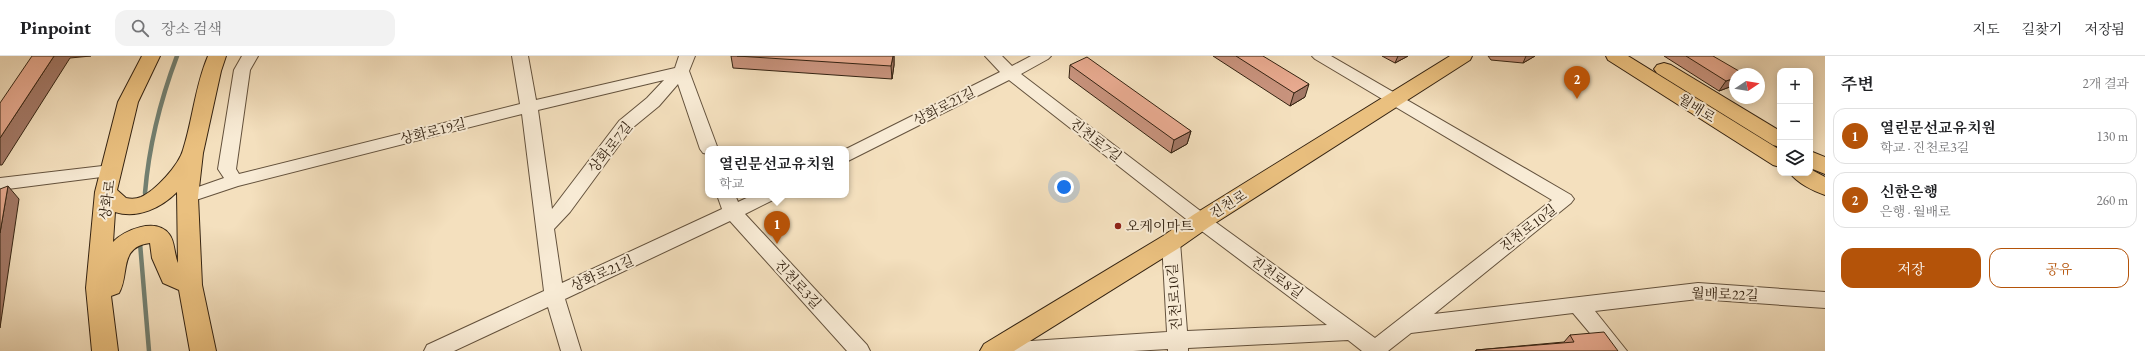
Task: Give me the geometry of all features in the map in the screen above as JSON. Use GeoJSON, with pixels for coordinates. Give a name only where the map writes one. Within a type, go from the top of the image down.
{"type":"FeatureCollection","features":[{"type":"Feature","properties":{"kind":"main road","name":"상화로"},"geometry":{"type":"LineString","coordinates":[[104,342],[98,288],[106,192],[128,102],[151,56]]}},
{"type":"Feature","properties":{"kind":"main road"},"geometry":{"type":"LineString","coordinates":[[203,351],[190,285],[187,197],[193,153],[211,71],[217,56]]}},
{"type":"Feature","properties":{"kind":"main road","name":"진천로"},"geometry":{"type":"LineString","coordinates":[[993,351],[1171,242],[1201,221],[1463,56]]}},
{"type":"Feature","properties":{"kind":"main road","name":"월배로"},"geometry":{"type":"LineString","coordinates":[[1615,56],[1777,158]]}},
{"type":"Feature","properties":{"kind":"main road","name":"월배로"},"geometry":{"type":"LineString","coordinates":[[1643,56],[1777,138]]}},
{"type":"Feature","properties":{"kind":"main road"},"geometry":{"type":"LineString","coordinates":[[106,192],[120,206],[138,206],[156,200],[166,190],[193,153]]}},
{"type":"Feature","properties":{"kind":"main road"},"geometry":{"type":"LineString","coordinates":[[1813,160],[1825,167]]}},
{"type":"Feature","properties":{"kind":"main road"},"geometry":{"type":"LineString","coordinates":[[1807,176],[1825,187]]}},
{"type":"Feature","properties":{"kind":"main road"},"geometry":{"type":"LineString","coordinates":[[104,342],[110,300],[111,278],[117,252],[126,243],[134,238],[153,234],[160,238],[164,258],[171,277],[190,285]]}},
{"type":"Feature","properties":{"kind":"street"},"geometry":{"type":"LineString","coordinates":[[234,181],[227,169],[242,70],[250,56]]}},
{"type":"Feature","properties":{"kind":"street"},"geometry":{"type":"LineString","coordinates":[[520,56],[529,107],[554,294],[571,351]]}},
{"type":"Feature","properties":{"kind":"street","name":"진천로7길"},"geometry":{"type":"LineString","coordinates":[[993,56],[1010,73],[1201,221]]}},
{"type":"Feature","properties":{"kind":"street","name":"상화로21길"},"geometry":{"type":"LineString","coordinates":[[849,154],[1043,56]]}},
{"type":"Feature","properties":{"kind":"street"},"geometry":{"type":"LineString","coordinates":[[1320,56],[1394,99]]}},
{"type":"Feature","properties":{"kind":"street"},"geometry":{"type":"LineString","coordinates":[[684,64],[708,146]]}},
{"type":"Feature","properties":{"kind":"street","name":"상화로19길"},"geometry":{"type":"LineString","coordinates":[[187,197],[234,181],[529,107],[684,64]]}},
{"type":"Feature","properties":{"kind":"street","name":"상화로7길"},"geometry":{"type":"LineString","coordinates":[[545,227],[564,206],[625,125],[653,102],[684,64]]}},
{"type":"Feature","properties":{"kind":"street","name":"진천로10길"},"geometry":{"type":"LineString","coordinates":[[1375,350],[1565,199],[1394,99]]}},
{"type":"Feature","properties":{"kind":"street"},"geometry":{"type":"LineString","coordinates":[[0,184],[111,171]]}},
{"type":"Feature","properties":{"kind":"street","name":"진천로3길"},"geometry":{"type":"LineString","coordinates":[[727,198],[733,213],[860,351]]}},
{"type":"Feature","properties":{"kind":"street","name":"상화로21길"},"geometry":{"type":"LineString","coordinates":[[434,351],[763,198]]}},
{"type":"Feature","properties":{"kind":"street","name":"진천로8길"},"geometry":{"type":"LineString","coordinates":[[1201,221],[1375,350]]}},
{"type":"Feature","properties":{"kind":"street","name":"진천로10길"},"geometry":{"type":"LineString","coordinates":[[1171,242],[1177,345]]}},
{"type":"Feature","properties":{"kind":"street","name":"월배로22길"},"geometry":{"type":"LineString","coordinates":[[1406,325],[1698,291],[1825,300]]}},
{"type":"Feature","properties":{"kind":"street"},"geometry":{"type":"LineString","coordinates":[[1578,305],[1617,351]]}},
{"type":"Feature","properties":{"kind":"street"},"geometry":{"type":"LineString","coordinates":[[1000,351],[1177,345],[1352,332]]}},
{"type":"Feature","properties":{"kind":"building"},"geometry":{"type":"Polygon","coordinates":[[[32,56],[54,56],[0,138],[0,103],[32,56]]]}},
{"type":"Feature","properties":{"kind":"building"},"geometry":{"type":"Polygon","coordinates":[[[737,56],[893,56],[891,66],[737,56]]]}},
{"type":"Feature","properties":{"kind":"building"},"geometry":{"type":"Polygon","coordinates":[[[1236,56],[1263,56],[1309,84],[1294,93],[1236,56]]]}},
{"type":"Feature","properties":{"kind":"building"},"geometry":{"type":"Polygon","coordinates":[[[1686,56],[1713,56],[1734,68],[1729,68],[1729,80],[1726,81],[1686,56]]]}},
{"type":"Feature","properties":{"kind":"building"},"geometry":{"type":"Polygon","coordinates":[[[1087,57],[1191,131],[1174,140],[1070,65],[1087,57]]]}},
{"type":"Feature","properties":{"kind":"building"},"geometry":{"type":"Polygon","coordinates":[[[8,186],[0,233],[0,189],[8,186]]]}},
{"type":"Feature","properties":{"kind":"building"},"geometry":{"type":"Polygon","coordinates":[[[1604,332],[1618,351],[1476,350],[1574,342],[1570,335],[1604,332]]]}},
{"type":"Feature","properties":{"kind":"waterway"},"geometry":{"type":"LineString","coordinates":[[145,193],[152,140],[165,90],[177,56]]}},
{"type":"Feature","properties":{"kind":"waterway"},"geometry":{"type":"LineString","coordinates":[[140,243],[149,351]]}},
{"type":"Feature","properties":{"kind":"place","name":"신한은행"},"geometry":{"type":"Point","coordinates":[1577,99]}},
{"type":"Feature","properties":{"kind":"place","name":"오케이마트"},"geometry":{"type":"Point","coordinates":[1118,226]}},
{"type":"Feature","properties":{"kind":"place","name":"열린문선교유치원"},"geometry":{"type":"Point","coordinates":[777,244]}}]}
